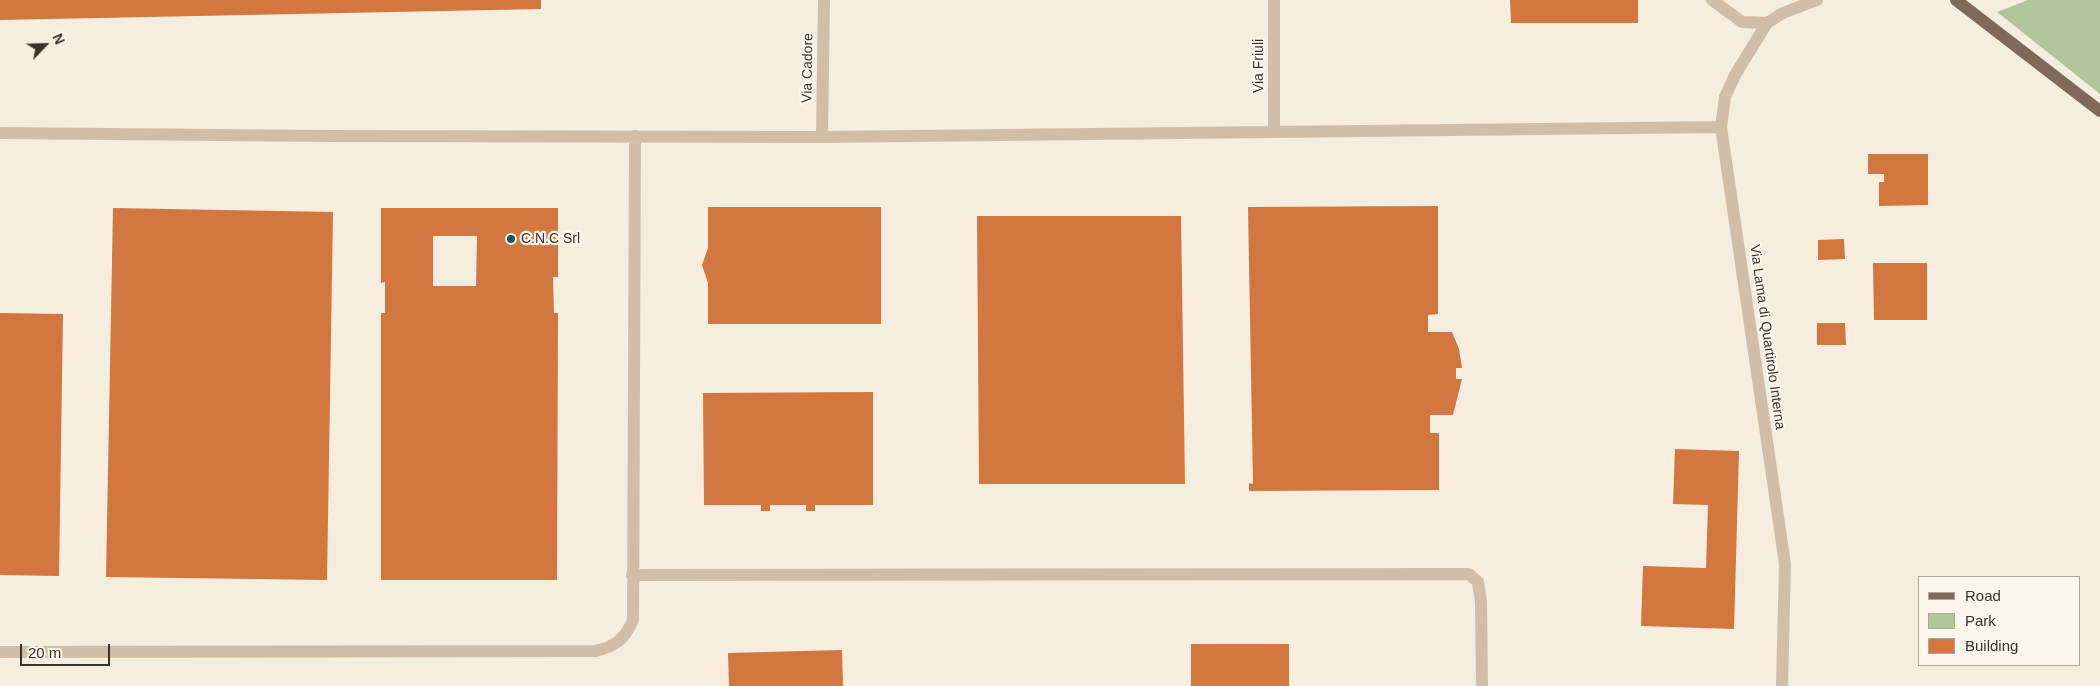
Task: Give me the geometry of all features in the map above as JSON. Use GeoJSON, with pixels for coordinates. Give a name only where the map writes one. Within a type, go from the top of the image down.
{"type":"FeatureCollection","features":[{"type":"Feature","properties":{"kind":"main road"},"geometry":{"type":"LineString","coordinates":[[1956,0],[2100,111]]}},
{"type":"Feature","properties":{"kind":"street","name":"Via Cadore"},"geometry":{"type":"LineString","coordinates":[[822,137],[824,0]]}},
{"type":"Feature","properties":{"kind":"street","name":"Via Friuli"},"geometry":{"type":"LineString","coordinates":[[1274,0],[1274,132]]}},
{"type":"Feature","properties":{"kind":"street"},"geometry":{"type":"LineString","coordinates":[[1712,0],[1742,22],[1767,23]]}},
{"type":"Feature","properties":{"kind":"street","name":"Via Lama di Quartirolo Interna"},"geometry":{"type":"LineString","coordinates":[[1783,13],[1796,0]]}},
{"type":"Feature","properties":{"kind":"street","name":"Via Lama di Quartirolo Interna"},"geometry":{"type":"LineString","coordinates":[[1782,686],[1785,564],[1721,127],[1726,97],[1735,75],[1767,23],[1783,13],[1817,0]]}},
{"type":"Feature","properties":{"kind":"street"},"geometry":{"type":"LineString","coordinates":[[0,133],[822,137],[1721,127]]}},
{"type":"Feature","properties":{"kind":"street"},"geometry":{"type":"LineString","coordinates":[[0,652],[595,651],[608,648],[619,642],[628,632],[633,620],[635,136]]}},
{"type":"Feature","properties":{"kind":"street"},"geometry":{"type":"LineString","coordinates":[[632,575],[1469,574],[1478,582],[1481,602],[1482,686]]}},
{"type":"Feature","properties":{"kind":"green space"},"geometry":{"type":"Polygon","coordinates":[[[2028,0],[2100,0],[2100,94],[1997,12],[2028,0]]]}},
{"type":"Feature","properties":{"kind":"building"},"geometry":{"type":"Polygon","coordinates":[[[0,0],[541,0],[541,9],[0,20],[0,0]]]}},
{"type":"Feature","properties":{"kind":"building"},"geometry":{"type":"Polygon","coordinates":[[[1510,0],[1638,0],[1638,23],[1511,23],[1510,0]]]}},
{"type":"Feature","properties":{"kind":"building"},"geometry":{"type":"Polygon","coordinates":[[[1868,154],[1928,154],[1928,205],[1879,206],[1879,182],[1884,182],[1884,174],[1868,174],[1868,154]]]}},
{"type":"Feature","properties":{"kind":"building"},"geometry":{"type":"Polygon","coordinates":[[[1438,206],[1438,314],[1428,315],[1428,332],[1452,332],[1459,349],[1462,368],[1456,368],[1456,379],[1462,379],[1453,415],[1430,415],[1430,433],[1439,433],[1439,490],[1249,491],[1249,483],[1253,484],[1248,207],[1438,206]]]}},
{"type":"Feature","properties":{"kind":"building"},"geometry":{"type":"Polygon","coordinates":[[[708,207],[881,207],[881,324],[708,324],[708,283],[702,265],[708,248],[708,207]]]}},
{"type":"Feature","properties":{"kind":"building"},"geometry":{"type":"Polygon","coordinates":[[[113,208],[333,212],[327,580],[106,577],[113,208]]]}},
{"type":"Feature","properties":{"kind":"building"},"geometry":{"type":"Polygon","coordinates":[[[381,208],[558,208],[558,277],[553,277],[554,313],[558,313],[557,580],[381,580],[381,313],[385,313],[385,282],[381,283],[381,208]],[[433,236],[433,286],[476,286],[477,236],[433,236]]]}},
{"type":"Feature","properties":{"kind":"building"},"geometry":{"type":"Polygon","coordinates":[[[977,216],[1181,216],[1185,484],[979,484],[977,216]]]}},
{"type":"Feature","properties":{"kind":"building"},"geometry":{"type":"Polygon","coordinates":[[[1844,239],[1845,259],[1818,260],[1818,240],[1844,239]]]}},
{"type":"Feature","properties":{"kind":"building"},"geometry":{"type":"Polygon","coordinates":[[[1873,263],[1927,263],[1927,320],[1874,320],[1873,263]]]}},
{"type":"Feature","properties":{"kind":"building"},"geometry":{"type":"Polygon","coordinates":[[[0,313],[63,314],[59,576],[0,575],[0,313]]]}},
{"type":"Feature","properties":{"kind":"building"},"geometry":{"type":"Polygon","coordinates":[[[1817,323],[1845,323],[1846,345],[1817,345],[1817,323]]]}},
{"type":"Feature","properties":{"kind":"building"},"geometry":{"type":"Polygon","coordinates":[[[873,392],[873,505],[815,505],[815,511],[806,511],[806,505],[770,505],[770,511],[761,511],[761,505],[704,505],[703,393],[873,392]]]}},
{"type":"Feature","properties":{"kind":"building"},"geometry":{"type":"Polygon","coordinates":[[[1675,449],[1739,451],[1734,629],[1641,626],[1643,566],[1706,568],[1708,505],[1673,504],[1675,449]]]}},
{"type":"Feature","properties":{"kind":"building"},"geometry":{"type":"Polygon","coordinates":[[[1191,644],[1289,644],[1289,686],[1191,686],[1191,644]]]}},
{"type":"Feature","properties":{"kind":"building"},"geometry":{"type":"Polygon","coordinates":[[[842,650],[843,686],[729,686],[728,653],[842,650]]]}},
{"type":"Feature","properties":{"kind":"place","name":"C.N.C Srl"},"geometry":{"type":"Point","coordinates":[511,239]}}]}
